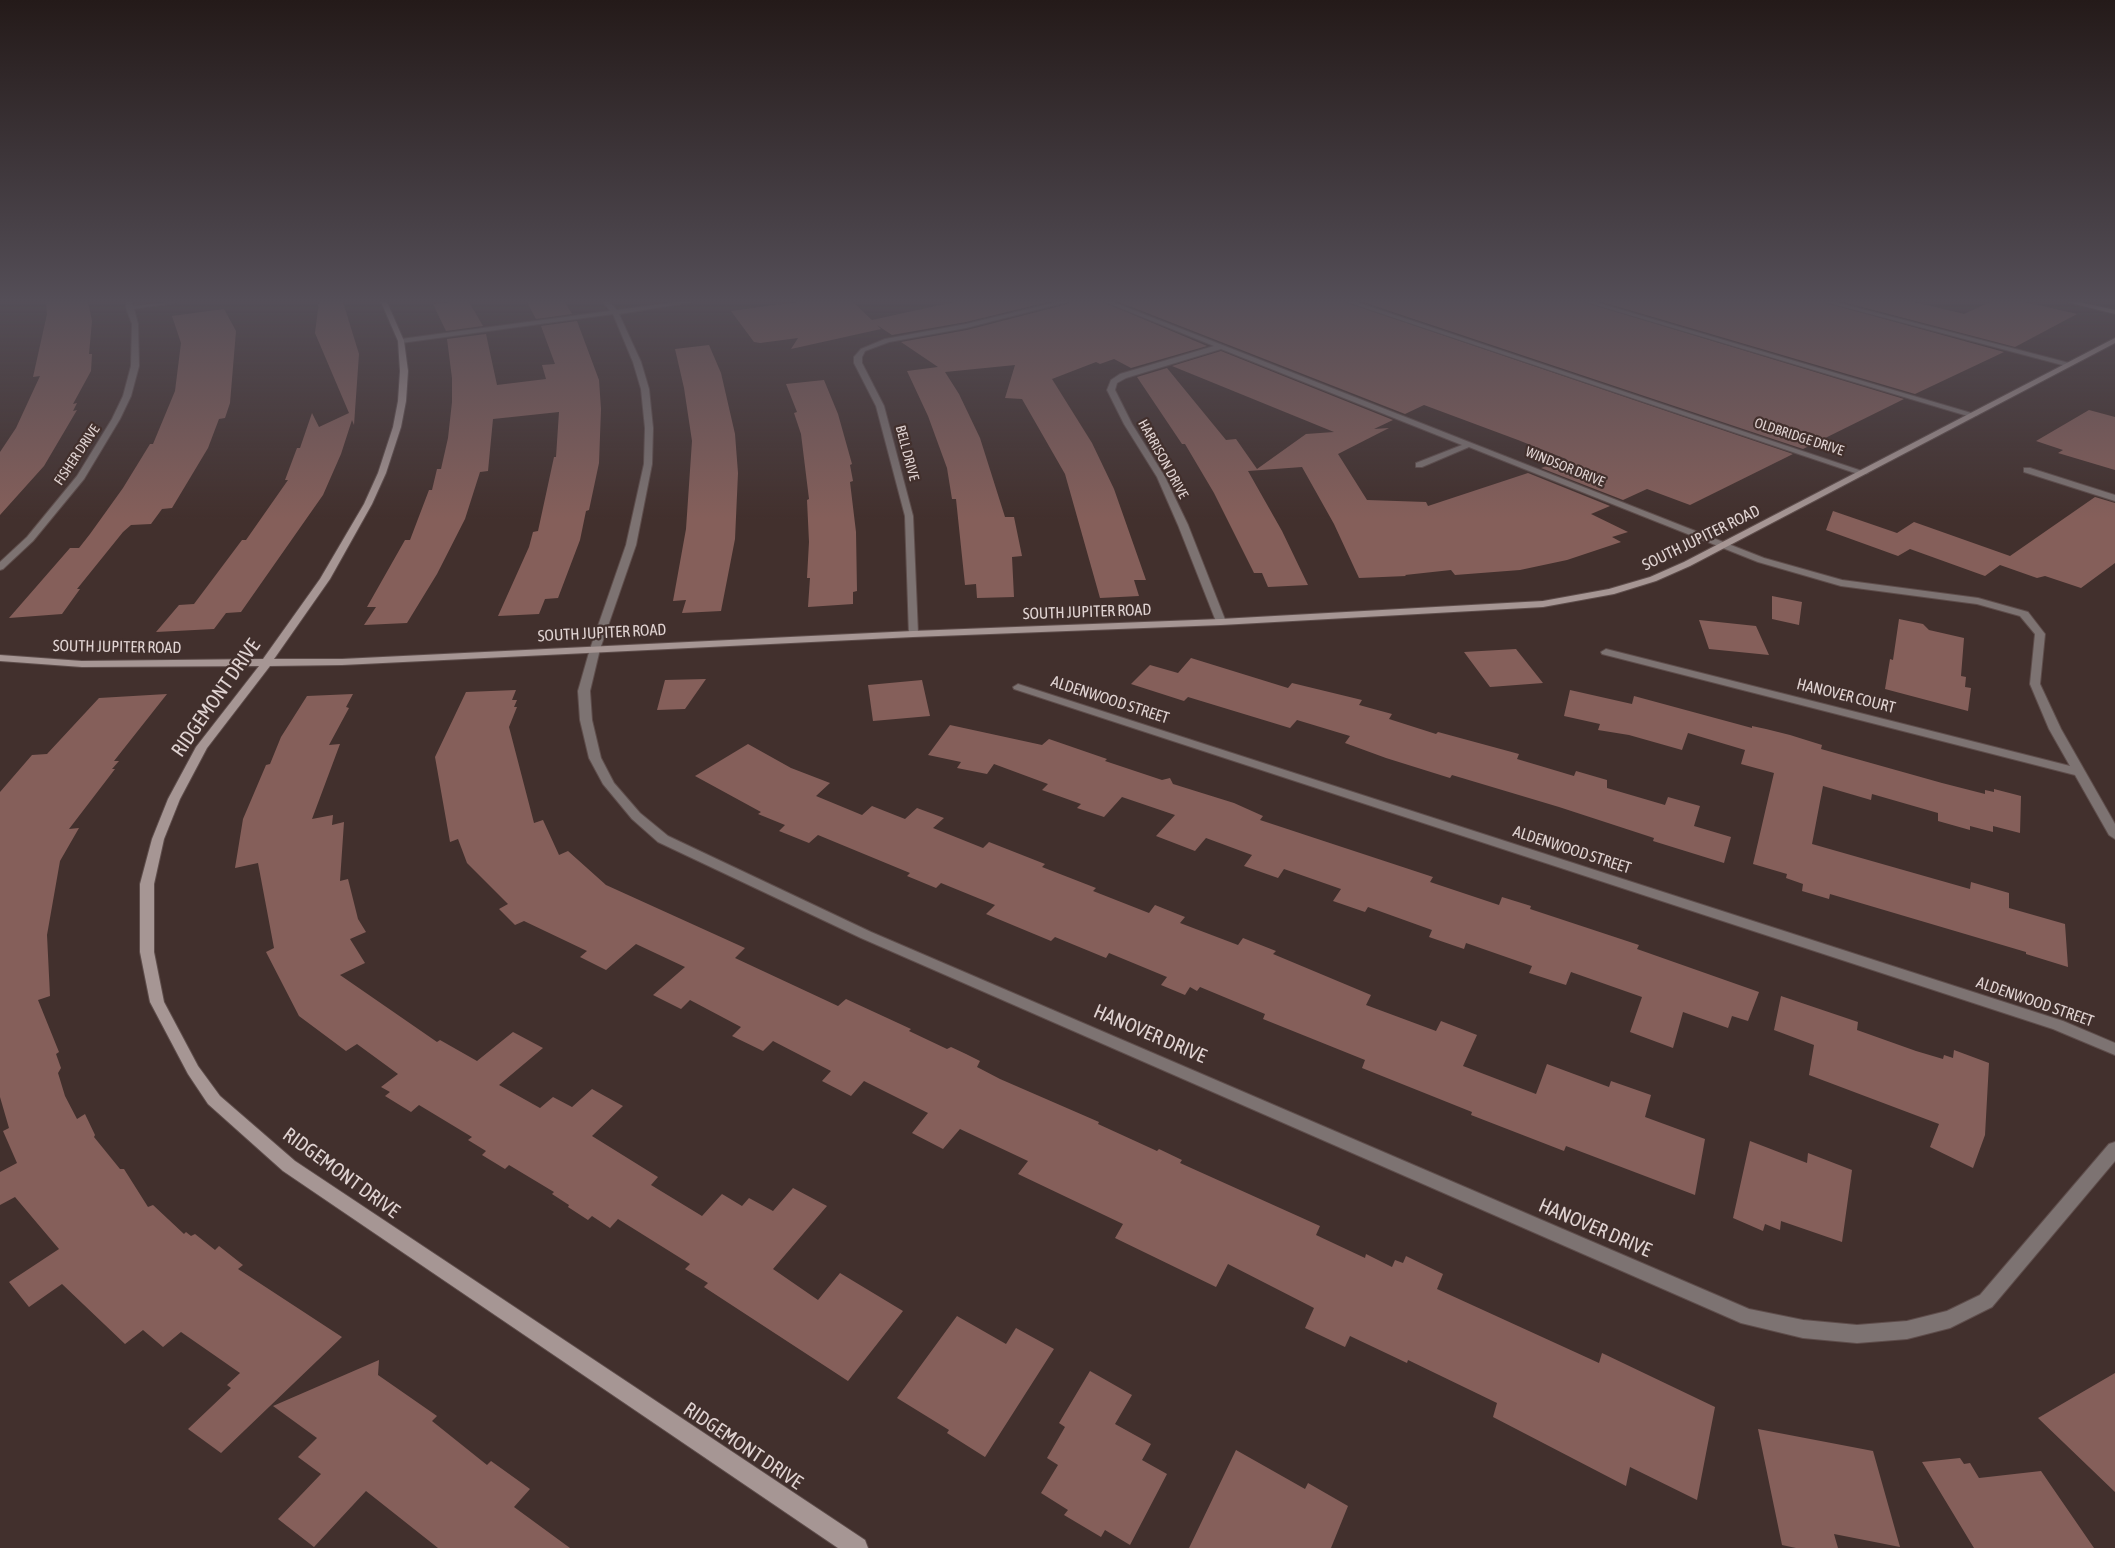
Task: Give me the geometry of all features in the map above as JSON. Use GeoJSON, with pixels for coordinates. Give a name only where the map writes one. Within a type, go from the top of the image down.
{"type":"FeatureCollection","features":[{"type":"Feature","properties":{"kind":"street","name":"FISHER DRIVE"},"geometry":{"type":"LineString","coordinates":[[0,567],[30,539],[81,477],[116,419],[127,396],[133,374]]}},
{"type":"Feature","properties":{"kind":"street","name":"RIDGEMONT DRIVE"},"geometry":{"type":"LineString","coordinates":[[404,374],[397,428],[382,474],[368,504],[325,579],[267,662],[202,747],[174,800],[158,839],[147,884],[147,952],[157,1002],[193,1070],[214,1100],[289,1166],[857,1548]]}},
{"type":"Feature","properties":{"kind":"street","name":"HANOVER DRIVE"},"geometry":{"type":"LineString","coordinates":[[641,374],[645,389],[649,428],[648,464],[631,544],[595,649],[584,691],[588,735],[595,758],[609,784],[629,808],[663,839],[866,935],[1748,1317],[1803,1329],[1857,1334],[1907,1330],[1950,1319],[1986,1301],[2115,1149]]}},
{"type":"Feature","properties":{"kind":"street","name":"BELL DRIVE"},"geometry":{"type":"LineString","coordinates":[[864,374],[880,406],[909,516],[913,634]]}},
{"type":"Feature","properties":{"kind":"street","name":"HARRISON DRIVE"},"geometry":{"type":"LineString","coordinates":[[1129,374],[1114,382],[1111,390],[1128,424],[1161,477],[1183,525],[1221,622]]}},
{"type":"Feature","properties":{"kind":"street","name":"WINDSOR DRIVE"},"geometry":{"type":"LineString","coordinates":[[1290,374],[1794,571],[1841,583],[1978,600],[2024,614],[2040,634],[2034,684],[2078,772]]}},
{"type":"Feature","properties":{"kind":"street","name":"OLDBRIDGE DRIVE"},"geometry":{"type":"LineString","coordinates":[[1567,374],[1864,473]]}},
{"type":"Feature","properties":{"kind":"street"},"geometry":{"type":"LineString","coordinates":[[1835,374],[1974,415]]}},
{"type":"Feature","properties":{"kind":"street","name":"SOUTH JUPITER ROAD"},"geometry":{"type":"LineString","coordinates":[[0,658],[82,664],[342,662],[1497,608],[1574,599],[1611,592],[1653,579],[1864,473],[2050,374]]}},
{"type":"Feature","properties":{"kind":"street"},"geometry":{"type":"LineString","coordinates":[[1419,465],[1470,444]]}},
{"type":"Feature","properties":{"kind":"street"},"geometry":{"type":"LineString","coordinates":[[2027,471],[2115,498]]}},
{"type":"Feature","properties":{"kind":"street","name":"HANOVER COURT"},"geometry":{"type":"LineString","coordinates":[[1606,652],[2078,772]]}},
{"type":"Feature","properties":{"kind":"street","name":"ALDENWOOD STREET"},"geometry":{"type":"LineString","coordinates":[[1018,687],[2058,1025],[2115,1049]]}},
{"type":"Feature","properties":{"kind":"street"},"geometry":{"type":"LineString","coordinates":[[2078,772],[2115,835]]}},
{"type":"Feature","properties":{"kind":"building"},"geometry":{"type":"Polygon","coordinates":[[[34,374],[89,374],[73,404],[77,403],[73,411],[77,410],[44,466],[0,515],[0,452],[16,428],[40,376],[33,377],[34,374]]]}},
{"type":"Feature","properties":{"kind":"building"},"geometry":{"type":"Polygon","coordinates":[[[177,374],[232,374],[230,403],[225,418],[219,419],[208,448],[172,508],[162,509],[151,524],[131,525],[123,532],[77,589],[80,589],[62,614],[9,618],[70,548],[79,548],[90,534],[123,488],[150,444],[153,444],[175,391],[177,374]]]}},
{"type":"Feature","properties":{"kind":"building"},"geometry":{"type":"Polygon","coordinates":[[[333,374],[358,374],[354,425],[352,420],[341,454],[323,495],[241,612],[226,613],[214,629],[156,632],[179,605],[194,604],[242,540],[246,540],[288,480],[285,480],[297,448],[300,448],[312,413],[319,427],[349,413],[333,374]]]}},
{"type":"Feature","properties":{"kind":"building"},"geometry":{"type":"Polygon","coordinates":[[[452,374],[495,374],[497,385],[546,379],[545,374],[597,374],[601,409],[599,463],[589,510],[586,511],[580,540],[558,598],[545,599],[539,614],[498,616],[529,547],[533,532],[538,531],[554,457],[556,457],[559,412],[493,419],[488,471],[480,472],[465,519],[437,574],[407,623],[364,625],[376,607],[367,607],[405,540],[410,540],[429,490],[432,490],[437,469],[441,469],[448,438],[452,402],[452,374]]]}},
{"type":"Feature","properties":{"kind":"building"},"geometry":{"type":"Polygon","coordinates":[[[681,374],[721,374],[735,434],[738,473],[735,539],[721,611],[682,613],[686,600],[673,601],[686,529],[692,441],[681,374]]]}},
{"type":"Feature","properties":{"kind":"building"},"geometry":{"type":"Polygon","coordinates":[[[909,374],[946,374],[959,394],[980,438],[1005,517],[1014,517],[1022,556],[1012,557],[1014,597],[977,598],[976,584],[965,585],[956,499],[952,499],[947,468],[928,416],[909,374]]]}},
{"type":"Feature","properties":{"kind":"building"},"geometry":{"type":"Polygon","coordinates":[[[1012,374],[1064,374],[1052,379],[1092,443],[1114,489],[1146,580],[1134,580],[1139,596],[1100,598],[1065,474],[1022,399],[1005,398],[1012,374]]]}},
{"type":"Feature","properties":{"kind":"building"},"geometry":{"type":"Polygon","coordinates":[[[1146,374],[1172,374],[1226,440],[1236,439],[1257,469],[1306,434],[1334,432],[1192,374],[1279,374],[1393,420],[1374,429],[1389,428],[1338,454],[1367,500],[1426,502],[1428,506],[1528,473],[1610,506],[1591,514],[1628,532],[1612,537],[1621,542],[1567,560],[1520,570],[1455,575],[1451,570],[1406,576],[1359,578],[1334,524],[1302,467],[1248,471],[1282,531],[1308,585],[1268,587],[1262,573],[1254,573],[1214,493],[1185,444],[1182,444],[1137,377],[1146,374]]]}},
{"type":"Feature","properties":{"kind":"building"},"geometry":{"type":"Polygon","coordinates":[[[1303,374],[1558,374],[1793,454],[1690,505],[1647,489],[1623,500],[1541,468],[1566,459],[1518,440],[1424,405],[1405,414],[1303,374]]]}},
{"type":"Feature","properties":{"kind":"building"},"geometry":{"type":"Polygon","coordinates":[[[1579,374],[1822,374],[1904,399],[1803,449],[1579,374]]]}},
{"type":"Feature","properties":{"kind":"building"},"geometry":{"type":"Polygon","coordinates":[[[1848,374],[1957,374],[1915,394],[1848,374]]]}},
{"type":"Feature","properties":{"kind":"building"},"geometry":{"type":"Polygon","coordinates":[[[824,380],[838,414],[852,464],[850,465],[853,481],[850,482],[856,532],[857,591],[853,592],[853,604],[808,607],[810,578],[807,578],[809,542],[807,500],[809,499],[801,434],[794,413],[797,412],[786,384],[824,380]]]}},
{"type":"Feature","properties":{"kind":"building"},"geometry":{"type":"Polygon","coordinates":[[[2089,410],[2115,417],[2115,470],[2058,453],[2063,450],[2036,441],[2089,410]]]}},
{"type":"Feature","properties":{"kind":"building"},"geometry":{"type":"Polygon","coordinates":[[[2095,497],[2115,503],[2115,563],[2081,588],[2045,576],[2037,578],[2000,565],[1985,576],[1910,549],[1898,556],[1826,530],[1833,511],[1897,533],[1914,522],[2010,556],[2095,497]]]}},
{"type":"Feature","properties":{"kind":"building"},"geometry":{"type":"Polygon","coordinates":[[[1772,596],[1802,602],[1799,625],[1772,619],[1772,596]]]}},
{"type":"Feature","properties":{"kind":"building"},"geometry":{"type":"Polygon","coordinates":[[[1899,619],[1923,624],[1929,630],[1964,638],[1961,676],[1966,677],[1965,687],[1971,688],[1968,711],[1885,689],[1890,659],[1893,660],[1899,619]]]}},
{"type":"Feature","properties":{"kind":"building"},"geometry":{"type":"Polygon","coordinates":[[[1699,620],[1756,626],[1769,655],[1709,649],[1699,620]]]}},
{"type":"Feature","properties":{"kind":"building"},"geometry":{"type":"Polygon","coordinates":[[[1516,649],[1543,683],[1490,687],[1464,652],[1516,649]]]}},
{"type":"Feature","properties":{"kind":"building"},"geometry":{"type":"Polygon","coordinates":[[[1191,658],[1288,688],[1292,683],[1362,700],[1359,705],[1392,714],[1389,719],[1436,734],[1438,732],[1519,754],[1517,759],[1574,776],[1576,771],[1607,780],[1607,788],[1665,805],[1668,797],[1700,806],[1694,826],[1731,837],[1724,863],[1653,841],[1654,838],[1559,807],[1452,775],[1450,778],[1386,758],[1345,743],[1350,736],[1297,720],[1290,728],[1188,697],[1184,701],[1131,684],[1150,665],[1178,673],[1191,658]]]}},
{"type":"Feature","properties":{"kind":"building"},"geometry":{"type":"Polygon","coordinates":[[[706,679],[685,709],[657,710],[665,680],[706,679]]]}},
{"type":"Feature","properties":{"kind":"building"},"geometry":{"type":"Polygon","coordinates":[[[922,680],[930,716],[873,721],[868,685],[922,680]]]}},
{"type":"Feature","properties":{"kind":"building"},"geometry":{"type":"Polygon","coordinates":[[[516,690],[512,700],[517,700],[514,707],[517,707],[509,727],[534,823],[543,820],[559,855],[568,851],[606,885],[745,948],[735,958],[838,1006],[846,999],[911,1029],[909,1031],[947,1049],[951,1047],[966,1054],[980,1061],[977,1067],[1000,1079],[1099,1122],[1098,1124],[1157,1151],[1159,1149],[1182,1160],[1180,1163],[1320,1226],[1316,1235],[1365,1258],[1366,1254],[1392,1267],[1395,1260],[1403,1263],[1406,1256],[1443,1274],[1437,1289],[1599,1363],[1602,1353],[1715,1407],[1697,1500],[1630,1467],[1626,1486],[1493,1417],[1497,1403],[1408,1360],[1407,1363],[1350,1336],[1345,1347],[1305,1328],[1314,1308],[1228,1264],[1216,1287],[1115,1238],[1123,1224],[1018,1174],[1028,1161],[960,1129],[943,1149],[912,1133],[928,1113],[864,1081],[851,1096],[822,1081],[831,1071],[773,1041],[763,1051],[732,1036],[741,1027],[690,1000],[681,1009],[653,995],[685,967],[636,944],[606,970],[580,957],[587,951],[524,921],[515,925],[499,909],[508,904],[467,863],[458,839],[450,842],[435,757],[466,692],[516,690]]]}},
{"type":"Feature","properties":{"kind":"building"},"geometry":{"type":"Polygon","coordinates":[[[1570,690],[1632,704],[1634,696],[1752,728],[1752,726],[1790,735],[1822,745],[1821,749],[1942,783],[1985,794],[1985,790],[1994,792],[1994,789],[2021,796],[2020,833],[1993,826],[1993,832],[1970,826],[1970,830],[1938,821],[1938,813],[1872,794],[1871,800],[1823,786],[1812,844],[1970,889],[1971,882],[2009,893],[2009,908],[2065,924],[2068,967],[2026,954],[2026,952],[1830,894],[1829,899],[1802,891],[1803,884],[1786,878],[1787,874],[1753,864],[1774,773],[1741,764],[1745,750],[1688,733],[1682,750],[1629,735],[1598,730],[1600,724],[1564,716],[1570,690]]]}},
{"type":"Feature","properties":{"kind":"building"},"geometry":{"type":"Polygon","coordinates":[[[167,694],[114,761],[119,761],[112,769],[115,769],[69,829],[79,828],[60,861],[47,935],[50,996],[38,1000],[59,1052],[56,1054],[61,1068],[58,1073],[65,1096],[77,1119],[85,1114],[94,1137],[120,1169],[124,1169],[148,1207],[153,1205],[184,1234],[186,1232],[191,1236],[195,1234],[215,1250],[219,1246],[243,1265],[238,1269],[342,1337],[221,1453],[188,1429],[231,1388],[227,1385],[240,1373],[181,1332],[163,1347],[143,1330],[125,1344],[62,1284],[29,1307],[9,1282],[59,1249],[15,1197],[0,1205],[0,1172],[17,1163],[3,1131],[9,1128],[0,1097],[0,792],[32,755],[47,754],[99,698],[167,694]]]}},
{"type":"Feature","properties":{"kind":"building"},"geometry":{"type":"Polygon","coordinates":[[[353,694],[346,707],[349,708],[329,745],[340,744],[312,819],[333,815],[332,825],[344,822],[340,881],[348,879],[358,919],[366,932],[350,939],[365,963],[340,975],[437,1042],[440,1040],[477,1061],[513,1032],[543,1048],[499,1085],[540,1108],[553,1097],[572,1107],[592,1089],[623,1106],[592,1136],[658,1177],[651,1185],[702,1216],[722,1194],[742,1206],[749,1198],[773,1211],[793,1188],[827,1206],[773,1269],[818,1300],[840,1273],[903,1311],[848,1381],[704,1287],[708,1283],[685,1269],[690,1264],[618,1219],[610,1228],[592,1216],[588,1220],[552,1194],[554,1192],[509,1165],[505,1169],[482,1155],[486,1151],[468,1140],[472,1137],[419,1105],[411,1112],[385,1096],[390,1092],[381,1087],[398,1074],[357,1044],[346,1051],[299,1016],[266,952],[274,948],[258,863],[235,868],[243,819],[266,765],[270,764],[281,737],[307,696],[353,694]]]}},
{"type":"Feature","properties":{"kind":"building"},"geometry":{"type":"Polygon","coordinates":[[[950,725],[1042,745],[1049,739],[1162,780],[1170,778],[1173,784],[1234,803],[1263,816],[1260,820],[1433,877],[1430,882],[1499,905],[1502,897],[1531,906],[1530,909],[1639,945],[1637,949],[1759,992],[1748,1021],[1732,1016],[1728,1028],[1683,1012],[1673,1048],[1630,1032],[1642,997],[1571,972],[1566,985],[1529,973],[1532,966],[1466,943],[1464,949],[1429,937],[1432,930],[1368,907],[1365,912],[1333,901],[1341,889],[1284,869],[1278,878],[1244,866],[1252,855],[1206,838],[1195,851],[1156,836],[1175,815],[1122,797],[1104,817],[1077,808],[1081,804],[1042,790],[1048,784],[994,764],[987,774],[957,768],[961,762],[928,755],[950,725]]]}},
{"type":"Feature","properties":{"kind":"building"},"geometry":{"type":"Polygon","coordinates":[[[748,744],[791,768],[830,783],[816,796],[862,815],[872,806],[905,819],[917,808],[944,818],[933,828],[983,848],[989,842],[1045,864],[1042,867],[1096,888],[1093,891],[1149,913],[1155,905],[1185,917],[1180,923],[1238,945],[1243,938],[1276,951],[1273,954],[1371,995],[1366,1005],[1436,1031],[1441,1021],[1477,1035],[1463,1066],[1536,1094],[1547,1064],[1609,1087],[1611,1081],[1651,1095],[1645,1117],[1705,1139],[1695,1195],[1566,1146],[1564,1151],[1471,1115],[1472,1112],[1362,1068],[1365,1060],[1263,1019],[1265,1014],[1200,987],[1197,991],[1190,987],[1185,995],[1161,985],[1167,977],[1109,953],[1106,958],[1055,937],[1051,941],[986,914],[995,905],[941,883],[936,888],[907,876],[910,873],[818,835],[809,843],[779,831],[785,825],[758,814],[761,812],[695,776],[748,744]]]}},
{"type":"Feature","properties":{"kind":"building"},"geometry":{"type":"Polygon","coordinates":[[[1781,996],[1858,1022],[1857,1030],[1916,1051],[1943,1059],[1944,1055],[1953,1058],[1954,1050],[1989,1063],[1985,1135],[1973,1168],[1930,1147],[1939,1124],[1809,1075],[1814,1045],[1774,1030],[1781,996]]]}},
{"type":"Feature","properties":{"kind":"building"},"geometry":{"type":"Polygon","coordinates":[[[1750,1141],[1807,1163],[1808,1153],[1852,1170],[1842,1242],[1781,1221],[1780,1230],[1765,1224],[1763,1231],[1733,1218],[1750,1141]]]}},
{"type":"Feature","properties":{"kind":"building"},"geometry":{"type":"Polygon","coordinates":[[[957,1316],[1006,1344],[1016,1328],[1054,1349],[985,1457],[947,1433],[949,1430],[897,1398],[957,1316]]]}},
{"type":"Feature","properties":{"kind":"building"},"geometry":{"type":"Polygon","coordinates":[[[379,1360],[378,1375],[437,1416],[432,1421],[487,1465],[491,1461],[530,1489],[514,1507],[570,1548],[438,1548],[366,1491],[314,1547],[278,1519],[321,1474],[298,1457],[317,1438],[273,1406],[379,1360]]]}},
{"type":"Feature","properties":{"kind":"building"},"geometry":{"type":"Polygon","coordinates":[[[1090,1371],[1132,1395],[1115,1424],[1151,1444],[1142,1460],[1167,1474],[1130,1545],[1105,1530],[1101,1537],[1064,1515],[1068,1510],[1041,1493],[1058,1465],[1047,1458],[1065,1427],[1059,1423],[1090,1371]]]}},
{"type":"Feature","properties":{"kind":"building"},"geometry":{"type":"Polygon","coordinates":[[[2115,1373],[2115,1492],[2038,1418],[2115,1373]]]}},
{"type":"Feature","properties":{"kind":"building"},"geometry":{"type":"Polygon","coordinates":[[[1758,1429],[1873,1451],[1900,1547],[1834,1534],[1838,1548],[1796,1548],[1782,1545],[1758,1429]]]}},
{"type":"Feature","properties":{"kind":"building"},"geometry":{"type":"Polygon","coordinates":[[[1236,1450],[1305,1489],[1308,1483],[1348,1506],[1331,1548],[1189,1548],[1236,1450]]]}},
{"type":"Feature","properties":{"kind":"building"},"geometry":{"type":"Polygon","coordinates":[[[1960,1458],[1964,1464],[1970,1463],[1979,1478],[2041,1471],[2094,1548],[1974,1548],[1922,1462],[1960,1458]]]}}]}
